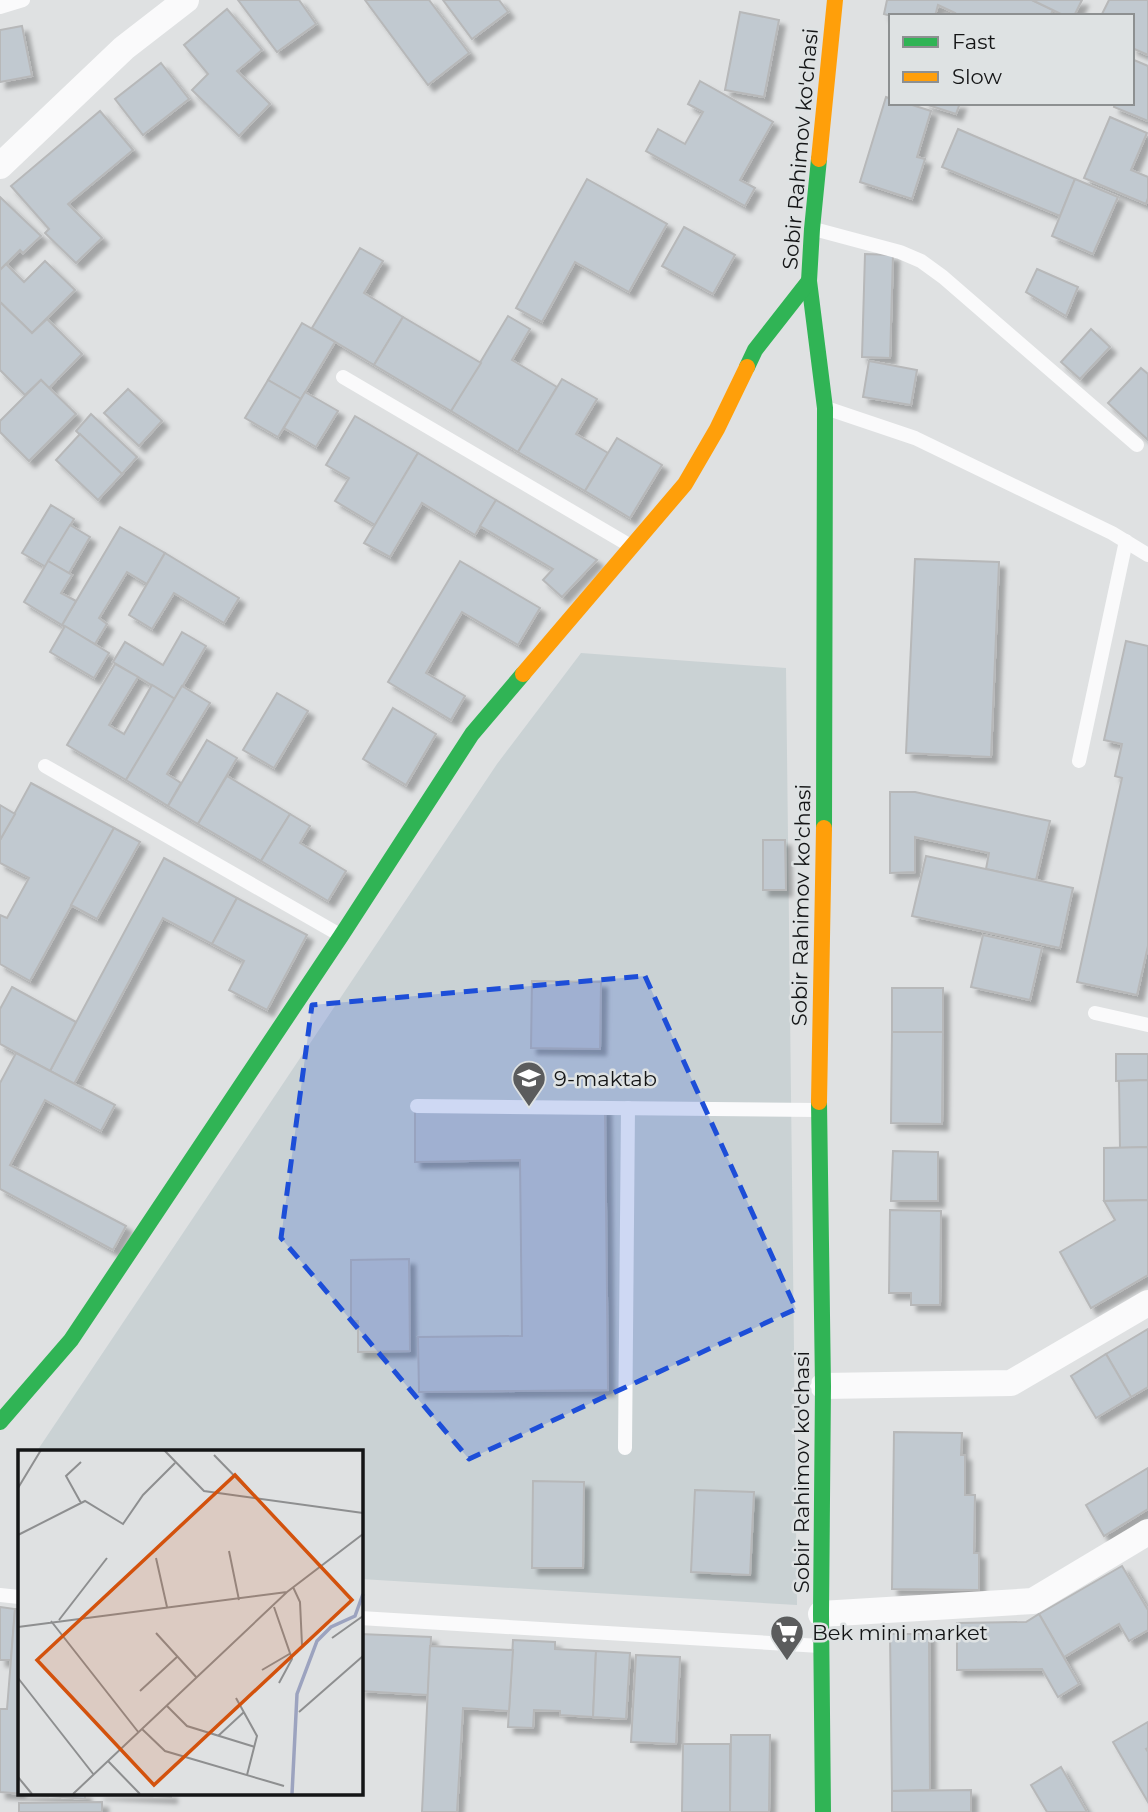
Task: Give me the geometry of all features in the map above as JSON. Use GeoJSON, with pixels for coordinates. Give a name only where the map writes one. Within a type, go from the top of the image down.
{"type":"FeatureCollection","features":[{"type":"Feature","properties":{"kind":"street"},"geometry":{"type":"LineString","coordinates":[[0,166],[124,48],[184,0]]}},
{"type":"Feature","properties":{"kind":"street","name":"Sobir Rahimov ko'chasi"},"geometry":{"type":"LineString","coordinates":[[823,1812],[819,1110],[825,735],[825,408],[809,281],[835,0]]}},
{"type":"Feature","properties":{"kind":"street"},"geometry":{"type":"LineString","coordinates":[[0,1422],[71,1340],[341,936],[472,734],[685,484],[717,429],[755,350],[809,281]]}},
{"type":"Feature","properties":{"kind":"street"},"geometry":{"type":"LineString","coordinates":[[822,1386],[1011,1383],[1148,1303]]}},
{"type":"Feature","properties":{"kind":"street"},"geometry":{"type":"LineString","coordinates":[[821,1614],[1033,1601],[1148,1532]]}},
{"type":"Feature","properties":{"kind":"lane"},"geometry":{"type":"LineString","coordinates":[[0,7],[23,0]]}},
{"type":"Feature","properties":{"kind":"lane"},"geometry":{"type":"LineString","coordinates":[[812,229],[900,251],[921,261],[1137,445]]}},
{"type":"Feature","properties":{"kind":"lane"},"geometry":{"type":"LineString","coordinates":[[343,377],[632,547]]}},
{"type":"Feature","properties":{"kind":"lane"},"geometry":{"type":"LineString","coordinates":[[825,408],[915,438],[1112,533],[1148,555]]}},
{"type":"Feature","properties":{"kind":"lane"},"geometry":{"type":"LineString","coordinates":[[1079,761],[1126,541]]}},
{"type":"Feature","properties":{"kind":"lane"},"geometry":{"type":"LineString","coordinates":[[45,766],[341,936]]}},
{"type":"Feature","properties":{"kind":"lane"},"geometry":{"type":"LineString","coordinates":[[1095,1013],[1148,1025]]}},
{"type":"Feature","properties":{"kind":"lane"},"geometry":{"type":"LineString","coordinates":[[417,1106],[819,1110]]}},
{"type":"Feature","properties":{"kind":"lane"},"geometry":{"type":"LineString","coordinates":[[625,1448],[628,1108]]}},
{"type":"Feature","properties":{"kind":"lane"},"geometry":{"type":"LineString","coordinates":[[0,1595],[18,1597]]}},
{"type":"Feature","properties":{"kind":"lane"},"geometry":{"type":"LineString","coordinates":[[362,1618],[821,1647]]}},
{"type":"Feature","properties":{"kind":"highlighted area"},"geometry":{"type":"Polygon","coordinates":[[[645,976],[796,1309],[469,1459],[281,1238],[312,1005],[645,976]]]}},
{"type":"Feature","properties":{"kind":"shaded area","name":"9-maktab"},"geometry":{"type":"Polygon","coordinates":[[[581,653],[786,668],[797,1605],[362,1579],[362,1450],[38,1450],[497,764],[581,653]]]}},
{"type":"Feature","properties":{"kind":"building"},"geometry":{"type":"Polygon","coordinates":[[[238,0],[299,0],[316,24],[277,52],[238,0]]]}},
{"type":"Feature","properties":{"kind":"building"},"geometry":{"type":"Polygon","coordinates":[[[365,0],[429,0],[469,53],[428,85],[365,0]]]}},
{"type":"Feature","properties":{"kind":"building"},"geometry":{"type":"Polygon","coordinates":[[[443,0],[499,0],[508,12],[472,39],[443,0]]]}},
{"type":"Feature","properties":{"kind":"building"},"geometry":{"type":"Polygon","coordinates":[[[887,0],[1032,0],[1053,10],[1051,14],[954,14],[938,5],[936,14],[884,14],[887,0]]]}},
{"type":"Feature","properties":{"kind":"building"},"geometry":{"type":"Polygon","coordinates":[[[1032,0],[1082,0],[1075,14],[1061,14],[1032,0]]]}},
{"type":"Feature","properties":{"kind":"building"},"geometry":{"type":"Polygon","coordinates":[[[1109,0],[1148,0],[1148,55],[1134,49],[1134,14],[1102,14],[1109,0]]]}},
{"type":"Feature","properties":{"kind":"building"},"geometry":{"type":"Polygon","coordinates":[[[227,9],[262,50],[237,71],[270,104],[239,136],[192,90],[208,74],[184,45],[227,9]]]}},
{"type":"Feature","properties":{"kind":"building"},"geometry":{"type":"Polygon","coordinates":[[[740,12],[779,20],[764,97],[725,90],[740,12]]]}},
{"type":"Feature","properties":{"kind":"building"},"geometry":{"type":"Polygon","coordinates":[[[22,26],[32,76],[0,82],[0,30],[22,26]]]}},
{"type":"Feature","properties":{"kind":"building"},"geometry":{"type":"Polygon","coordinates":[[[1134,60],[1148,66],[1148,121],[1114,107],[1134,105],[1134,60]]]}},
{"type":"Feature","properties":{"kind":"building"},"geometry":{"type":"Polygon","coordinates":[[[161,63],[189,99],[143,135],[115,99],[161,63]]]}},
{"type":"Feature","properties":{"kind":"building"},"geometry":{"type":"Polygon","coordinates":[[[700,81],[773,122],[740,180],[755,188],[745,206],[646,151],[658,129],[685,144],[703,112],[688,104],[700,81]]]}},
{"type":"Feature","properties":{"kind":"building"},"geometry":{"type":"Polygon","coordinates":[[[886,97],[889,98],[889,105],[912,105],[931,111],[917,157],[925,159],[912,199],[860,182],[886,97]]]}},
{"type":"Feature","properties":{"kind":"building"},"geometry":{"type":"Polygon","coordinates":[[[928,105],[959,105],[956,114],[928,105]]]}},
{"type":"Feature","properties":{"kind":"building"},"geometry":{"type":"Polygon","coordinates":[[[100,111],[133,150],[68,204],[102,238],[76,263],[45,233],[49,229],[11,186],[100,111]]]}},
{"type":"Feature","properties":{"kind":"building"},"geometry":{"type":"Polygon","coordinates":[[[1110,117],[1147,133],[1131,170],[1148,177],[1146,204],[1084,178],[1110,117]]]}},
{"type":"Feature","properties":{"kind":"building"},"geometry":{"type":"Polygon","coordinates":[[[958,129],[1075,179],[1060,216],[942,167],[958,129]]]}},
{"type":"Feature","properties":{"kind":"building"},"geometry":{"type":"Polygon","coordinates":[[[587,179],[667,224],[629,292],[575,262],[542,322],[516,308],[587,179]]]}},
{"type":"Feature","properties":{"kind":"building"},"geometry":{"type":"Polygon","coordinates":[[[1075,179],[1118,197],[1093,254],[1052,236],[1075,179]]]}},
{"type":"Feature","properties":{"kind":"building"},"geometry":{"type":"Polygon","coordinates":[[[0,197],[41,236],[23,253],[20,250],[0,270],[0,197]]]}},
{"type":"Feature","properties":{"kind":"building"},"geometry":{"type":"Polygon","coordinates":[[[684,227],[735,255],[713,294],[662,266],[684,227]]]}},
{"type":"Feature","properties":{"kind":"building"},"geometry":{"type":"Polygon","coordinates":[[[360,248],[383,261],[364,293],[403,317],[374,365],[312,328],[360,248]]]}},
{"type":"Feature","properties":{"kind":"building"},"geometry":{"type":"Polygon","coordinates":[[[865,254],[893,255],[890,358],[862,357],[865,254]]]}},
{"type":"Feature","properties":{"kind":"building"},"geometry":{"type":"Polygon","coordinates":[[[45,261],[75,290],[32,333],[0,302],[0,270],[6,264],[24,282],[45,261]]]}},
{"type":"Feature","properties":{"kind":"building"},"geometry":{"type":"Polygon","coordinates":[[[1037,269],[1078,287],[1066,316],[1026,292],[1037,269]]]}},
{"type":"Feature","properties":{"kind":"building"},"geometry":{"type":"Polygon","coordinates":[[[0,302],[32,333],[47,319],[82,354],[49,388],[41,380],[25,395],[0,370],[0,302]]]}},
{"type":"Feature","properties":{"kind":"building"},"geometry":{"type":"Polygon","coordinates":[[[508,316],[530,329],[512,360],[557,387],[518,452],[451,411],[508,316]]]}},
{"type":"Feature","properties":{"kind":"building"},"geometry":{"type":"Polygon","coordinates":[[[403,317],[481,363],[451,411],[374,365],[403,317]]]}},
{"type":"Feature","properties":{"kind":"building"},"geometry":{"type":"Polygon","coordinates":[[[302,323],[335,342],[301,399],[268,380],[302,323]]]}},
{"type":"Feature","properties":{"kind":"building"},"geometry":{"type":"Polygon","coordinates":[[[1091,329],[1110,347],[1080,379],[1061,362],[1091,329]]]}},
{"type":"Feature","properties":{"kind":"building"},"geometry":{"type":"Polygon","coordinates":[[[869,361],[917,370],[911,405],[863,397],[869,361]]]}},
{"type":"Feature","properties":{"kind":"building"},"geometry":{"type":"Polygon","coordinates":[[[1141,368],[1148,374],[1148,440],[1108,403],[1141,368]]]}},
{"type":"Feature","properties":{"kind":"building"},"geometry":{"type":"Polygon","coordinates":[[[562,379],[597,399],[576,434],[608,453],[585,491],[518,452],[562,379]]]}},
{"type":"Feature","properties":{"kind":"building"},"geometry":{"type":"Polygon","coordinates":[[[41,380],[76,414],[29,461],[0,432],[0,421],[41,380]]]}},
{"type":"Feature","properties":{"kind":"building"},"geometry":{"type":"Polygon","coordinates":[[[268,380],[301,399],[278,437],[245,418],[268,380]]]}},
{"type":"Feature","properties":{"kind":"building"},"geometry":{"type":"Polygon","coordinates":[[[128,389],[162,421],[139,446],[104,413],[128,389]]]}},
{"type":"Feature","properties":{"kind":"building"},"geometry":{"type":"Polygon","coordinates":[[[305,392],[338,411],[316,447],[284,428],[305,392]]]}},
{"type":"Feature","properties":{"kind":"building"},"geometry":{"type":"Polygon","coordinates":[[[91,414],[137,457],[122,474],[76,431],[91,414]]]}},
{"type":"Feature","properties":{"kind":"building"},"geometry":{"type":"Polygon","coordinates":[[[355,416],[418,453],[375,525],[335,501],[349,478],[326,465],[355,416]]]}},
{"type":"Feature","properties":{"kind":"building"},"geometry":{"type":"Polygon","coordinates":[[[80,434],[122,474],[98,500],[56,460],[80,434]]]}},
{"type":"Feature","properties":{"kind":"building"},"geometry":{"type":"Polygon","coordinates":[[[617,438],[662,465],[630,518],[585,491],[617,438]]]}},
{"type":"Feature","properties":{"kind":"building"},"geometry":{"type":"Polygon","coordinates":[[[418,453],[496,500],[475,535],[422,503],[390,557],[364,543],[418,453]]]}},
{"type":"Feature","properties":{"kind":"building"},"geometry":{"type":"Polygon","coordinates":[[[496,500],[597,560],[562,597],[543,580],[553,569],[480,526],[496,500]]]}},
{"type":"Feature","properties":{"kind":"building"},"geometry":{"type":"Polygon","coordinates":[[[51,505],[74,519],[46,567],[22,553],[51,505]]]}},
{"type":"Feature","properties":{"kind":"building"},"geometry":{"type":"Polygon","coordinates":[[[70,525],[90,537],[69,573],[48,561],[70,525]]]}},
{"type":"Feature","properties":{"kind":"building"},"geometry":{"type":"Polygon","coordinates":[[[120,527],[165,553],[147,584],[127,572],[99,618],[107,624],[95,644],[62,625],[120,527]]]}},
{"type":"Feature","properties":{"kind":"building"},"geometry":{"type":"Polygon","coordinates":[[[165,553],[239,598],[224,623],[174,593],[152,629],[129,615],[165,553]]]}},
{"type":"Feature","properties":{"kind":"building"},"geometry":{"type":"Polygon","coordinates":[[[915,559],[999,562],[991,757],[906,753],[915,559]]]}},
{"type":"Feature","properties":{"kind":"building"},"geometry":{"type":"Polygon","coordinates":[[[48,561],[72,575],[61,593],[76,601],[62,625],[24,602],[48,561]]]}},
{"type":"Feature","properties":{"kind":"building"},"geometry":{"type":"Polygon","coordinates":[[[460,561],[540,608],[518,645],[462,612],[426,673],[465,696],[451,720],[388,682],[460,561]]]}},
{"type":"Feature","properties":{"kind":"building"},"geometry":{"type":"Polygon","coordinates":[[[65,626],[109,653],[94,678],[50,652],[65,626]]]}},
{"type":"Feature","properties":{"kind":"building"},"geometry":{"type":"Polygon","coordinates":[[[182,632],[206,646],[175,699],[113,662],[125,642],[163,665],[182,632]]]}},
{"type":"Feature","properties":{"kind":"building"},"geometry":{"type":"Polygon","coordinates":[[[1126,641],[1148,646],[1148,946],[1137,995],[1077,982],[1122,778],[1115,776],[1122,744],[1104,740],[1126,641]]]}},
{"type":"Feature","properties":{"kind":"building"},"geometry":{"type":"Polygon","coordinates":[[[115,664],[138,677],[109,725],[124,734],[152,685],[175,699],[126,780],[67,745],[115,664]]]}},
{"type":"Feature","properties":{"kind":"building"},"geometry":{"type":"Polygon","coordinates":[[[182,686],[210,703],[167,774],[181,783],[168,806],[126,780],[182,686]]]}},
{"type":"Feature","properties":{"kind":"building"},"geometry":{"type":"Polygon","coordinates":[[[277,693],[308,711],[274,768],[243,750],[277,693]]]}},
{"type":"Feature","properties":{"kind":"building"},"geometry":{"type":"Polygon","coordinates":[[[393,708],[436,734],[406,785],[363,759],[393,708]]]}},
{"type":"Feature","properties":{"kind":"building"},"geometry":{"type":"Polygon","coordinates":[[[207,740],[237,758],[198,824],[168,806],[207,740]]]}},
{"type":"Feature","properties":{"kind":"building"},"geometry":{"type":"Polygon","coordinates":[[[227,776],[290,814],[261,861],[198,824],[227,776]]]}},
{"type":"Feature","properties":{"kind":"building"},"geometry":{"type":"Polygon","coordinates":[[[31,783],[114,828],[30,981],[0,964],[0,915],[7,918],[29,878],[0,863],[0,840],[31,783]]]}},
{"type":"Feature","properties":{"kind":"building"},"geometry":{"type":"Polygon","coordinates":[[[890,792],[915,792],[1050,821],[1036,880],[986,869],[989,853],[915,837],[915,872],[890,873],[890,792]]]}},
{"type":"Feature","properties":{"kind":"building"},"geometry":{"type":"Polygon","coordinates":[[[0,805],[15,814],[0,840],[0,805]]]}},
{"type":"Feature","properties":{"kind":"building"},"geometry":{"type":"Polygon","coordinates":[[[290,814],[310,826],[300,843],[346,871],[328,901],[261,861],[290,814]]]}},
{"type":"Feature","properties":{"kind":"building"},"geometry":{"type":"Polygon","coordinates":[[[114,828],[140,842],[97,919],[71,905],[114,828]]]}},
{"type":"Feature","properties":{"kind":"building"},"geometry":{"type":"Polygon","coordinates":[[[763,840],[785,840],[786,890],[763,890],[763,840]]]}},
{"type":"Feature","properties":{"kind":"building"},"geometry":{"type":"Polygon","coordinates":[[[926,856],[1073,888],[1060,948],[912,916],[926,856]]]}},
{"type":"Feature","properties":{"kind":"building"},"geometry":{"type":"Polygon","coordinates":[[[164,858],[237,898],[212,944],[163,918],[74,1084],[50,1071],[164,858]]]}},
{"type":"Feature","properties":{"kind":"building"},"geometry":{"type":"Polygon","coordinates":[[[237,898],[307,935],[267,1010],[229,990],[244,961],[212,944],[237,898]]]}},
{"type":"Feature","properties":{"kind":"building"},"geometry":{"type":"Polygon","coordinates":[[[983,935],[1042,948],[1030,1000],[971,987],[983,935]]]}},
{"type":"Feature","properties":{"kind":"building"},"geometry":{"type":"Polygon","coordinates":[[[532,981],[601,982],[600,1049],[531,1048],[532,981]]]}},
{"type":"Feature","properties":{"kind":"building"},"geometry":{"type":"Polygon","coordinates":[[[12,987],[76,1022],[50,1071],[0,1044],[0,1009],[12,987]]]}},
{"type":"Feature","properties":{"kind":"building"},"geometry":{"type":"Polygon","coordinates":[[[892,988],[943,988],[943,1032],[892,1032],[892,988]]]}},
{"type":"Feature","properties":{"kind":"building"},"geometry":{"type":"Polygon","coordinates":[[[892,1032],[943,1032],[942,1124],[891,1123],[892,1032]]]}},
{"type":"Feature","properties":{"kind":"building"},"geometry":{"type":"Polygon","coordinates":[[[16,1053],[115,1105],[101,1131],[45,1100],[10,1165],[126,1226],[113,1250],[0,1189],[0,1083],[16,1053]]]}},
{"type":"Feature","properties":{"kind":"building"},"geometry":{"type":"Polygon","coordinates":[[[1116,1054],[1148,1054],[1148,1080],[1116,1081],[1116,1054]]]}},
{"type":"Feature","properties":{"kind":"building"},"geometry":{"type":"Polygon","coordinates":[[[1148,1080],[1148,1147],[1120,1148],[1119,1081],[1148,1080]]]}},
{"type":"Feature","properties":{"kind":"building"},"geometry":{"type":"Polygon","coordinates":[[[605,1108],[608,1390],[419,1392],[418,1337],[522,1336],[520,1160],[415,1162],[415,1110],[605,1108]]]}},
{"type":"Feature","properties":{"kind":"building"},"geometry":{"type":"Polygon","coordinates":[[[1148,1147],[1148,1200],[1104,1201],[1104,1148],[1148,1147]]]}},
{"type":"Feature","properties":{"kind":"building"},"geometry":{"type":"Polygon","coordinates":[[[893,1151],[938,1152],[938,1201],[891,1201],[893,1151]]]}},
{"type":"Feature","properties":{"kind":"building"},"geometry":{"type":"Polygon","coordinates":[[[1148,1200],[1148,1275],[1091,1308],[1060,1252],[1115,1220],[1104,1201],[1148,1200]]]}},
{"type":"Feature","properties":{"kind":"building"},"geometry":{"type":"Polygon","coordinates":[[[890,1210],[941,1211],[940,1305],[911,1305],[911,1293],[889,1293],[890,1210]]]}},
{"type":"Feature","properties":{"kind":"building"},"geometry":{"type":"Polygon","coordinates":[[[409,1259],[410,1351],[358,1352],[358,1321],[351,1321],[351,1260],[409,1259]]]}},
{"type":"Feature","properties":{"kind":"building"},"geometry":{"type":"Polygon","coordinates":[[[1148,1329],[1148,1387],[1131,1397],[1106,1354],[1148,1329]]]}},
{"type":"Feature","properties":{"kind":"building"},"geometry":{"type":"Polygon","coordinates":[[[1106,1354],[1131,1397],[1096,1418],[1071,1376],[1106,1354]]]}},
{"type":"Feature","properties":{"kind":"building"},"geometry":{"type":"Polygon","coordinates":[[[894,1432],[962,1433],[965,1495],[975,1495],[974,1553],[979,1553],[979,1590],[892,1589],[894,1432]]]}},
{"type":"Feature","properties":{"kind":"building"},"geometry":{"type":"Polygon","coordinates":[[[1148,1468],[1148,1509],[1104,1536],[1086,1505],[1148,1468]]]}},
{"type":"Feature","properties":{"kind":"building"},"geometry":{"type":"Polygon","coordinates":[[[533,1481],[584,1482],[583,1568],[532,1568],[533,1481]]]}},
{"type":"Feature","properties":{"kind":"building"},"geometry":{"type":"Polygon","coordinates":[[[695,1490],[754,1492],[750,1575],[691,1572],[695,1490]]]}},
{"type":"Feature","properties":{"kind":"building"},"geometry":{"type":"Polygon","coordinates":[[[1122,1566],[1148,1610],[1148,1630],[1129,1641],[1119,1624],[1064,1657],[1039,1614],[1122,1566]]]}},
{"type":"Feature","properties":{"kind":"building"},"geometry":{"type":"Polygon","coordinates":[[[0,1607],[15,1609],[11,1660],[0,1660],[0,1607]]]}},
{"type":"Feature","properties":{"kind":"building"},"geometry":{"type":"Polygon","coordinates":[[[15,1609],[18,1609],[18,1793],[0,1792],[0,1709],[7,1709],[15,1609]]]}},
{"type":"Feature","properties":{"kind":"building"},"geometry":{"type":"Polygon","coordinates":[[[1039,1614],[1079,1684],[1058,1697],[1042,1669],[957,1670],[957,1623],[1026,1622],[1039,1614]]]}},
{"type":"Feature","properties":{"kind":"building"},"geometry":{"type":"Polygon","coordinates":[[[362,1634],[431,1637],[428,1695],[362,1691],[362,1634]]]}},
{"type":"Feature","properties":{"kind":"building"},"geometry":{"type":"Polygon","coordinates":[[[890,1634],[929,1634],[930,1790],[892,1791],[890,1634]]]}},
{"type":"Feature","properties":{"kind":"building"},"geometry":{"type":"Polygon","coordinates":[[[513,1640],[555,1642],[555,1649],[596,1651],[593,1717],[534,1710],[533,1728],[508,1727],[513,1640]]]}},
{"type":"Feature","properties":{"kind":"building"},"geometry":{"type":"Polygon","coordinates":[[[430,1646],[513,1650],[509,1711],[463,1708],[457,1812],[422,1812],[430,1646]]]}},
{"type":"Feature","properties":{"kind":"building"},"geometry":{"type":"Polygon","coordinates":[[[596,1651],[630,1653],[626,1719],[593,1717],[596,1651]]]}},
{"type":"Feature","properties":{"kind":"building"},"geometry":{"type":"Polygon","coordinates":[[[636,1655],[680,1657],[676,1744],[631,1742],[636,1655]]]}},
{"type":"Feature","properties":{"kind":"building"},"geometry":{"type":"Polygon","coordinates":[[[1148,1722],[1146,1749],[1148,1802],[1113,1742],[1148,1722]]]}},
{"type":"Feature","properties":{"kind":"building"},"geometry":{"type":"Polygon","coordinates":[[[731,1735],[770,1735],[769,1812],[730,1812],[731,1735]]]}},
{"type":"Feature","properties":{"kind":"building"},"geometry":{"type":"Polygon","coordinates":[[[683,1744],[730,1744],[730,1812],[682,1812],[683,1744]]]}},
{"type":"Feature","properties":{"kind":"building"},"geometry":{"type":"Polygon","coordinates":[[[1061,1767],[1087,1812],[1047,1812],[1031,1785],[1061,1767]]]}},
{"type":"Feature","properties":{"kind":"building"},"geometry":{"type":"Polygon","coordinates":[[[971,1790],[971,1812],[892,1812],[892,1791],[971,1790]]]}},
{"type":"Feature","properties":{"kind":"building"},"geometry":{"type":"Polygon","coordinates":[[[24,1794],[85,1794],[85,1799],[24,1794]]]}},
{"type":"Feature","properties":{"kind":"building"},"geometry":{"type":"Polygon","coordinates":[[[116,1794],[171,1794],[171,1797],[116,1794]]]}},
{"type":"Feature","properties":{"kind":"building"},"geometry":{"type":"Polygon","coordinates":[[[102,1802],[102,1812],[19,1812],[19,1803],[102,1802]]]}},
{"type":"Feature","properties":{"kind":"traffic: fast"},"geometry":{"type":"LineString","coordinates":[[819,159],[809,281],[825,408],[824,828]]}},
{"type":"Feature","properties":{"kind":"traffic: fast"},"geometry":{"type":"LineString","coordinates":[[747,367],[755,350],[809,281]]}},
{"type":"Feature","properties":{"kind":"traffic: fast"},"geometry":{"type":"LineString","coordinates":[[0,1422],[71,1340],[341,936],[472,734],[523,674]]}},
{"type":"Feature","properties":{"kind":"traffic: fast"},"geometry":{"type":"LineString","coordinates":[[819,1102],[823,1386],[823,1812]]}},
{"type":"Feature","properties":{"kind":"traffic: slow"},"geometry":{"type":"LineString","coordinates":[[819,159],[835,0]]}},
{"type":"Feature","properties":{"kind":"traffic: slow"},"geometry":{"type":"LineString","coordinates":[[523,674],[685,484],[717,429],[747,367]]}},
{"type":"Feature","properties":{"kind":"traffic: slow"},"geometry":{"type":"LineString","coordinates":[[819,1102],[824,828]]}},
{"type":"Feature","properties":{"kind":"place","name":"9-maktab"},"geometry":{"type":"Point","coordinates":[529,1108]}},
{"type":"Feature","properties":{"kind":"place","name":"Bek mini market"},"geometry":{"type":"Point","coordinates":[787,1662]}}]}
